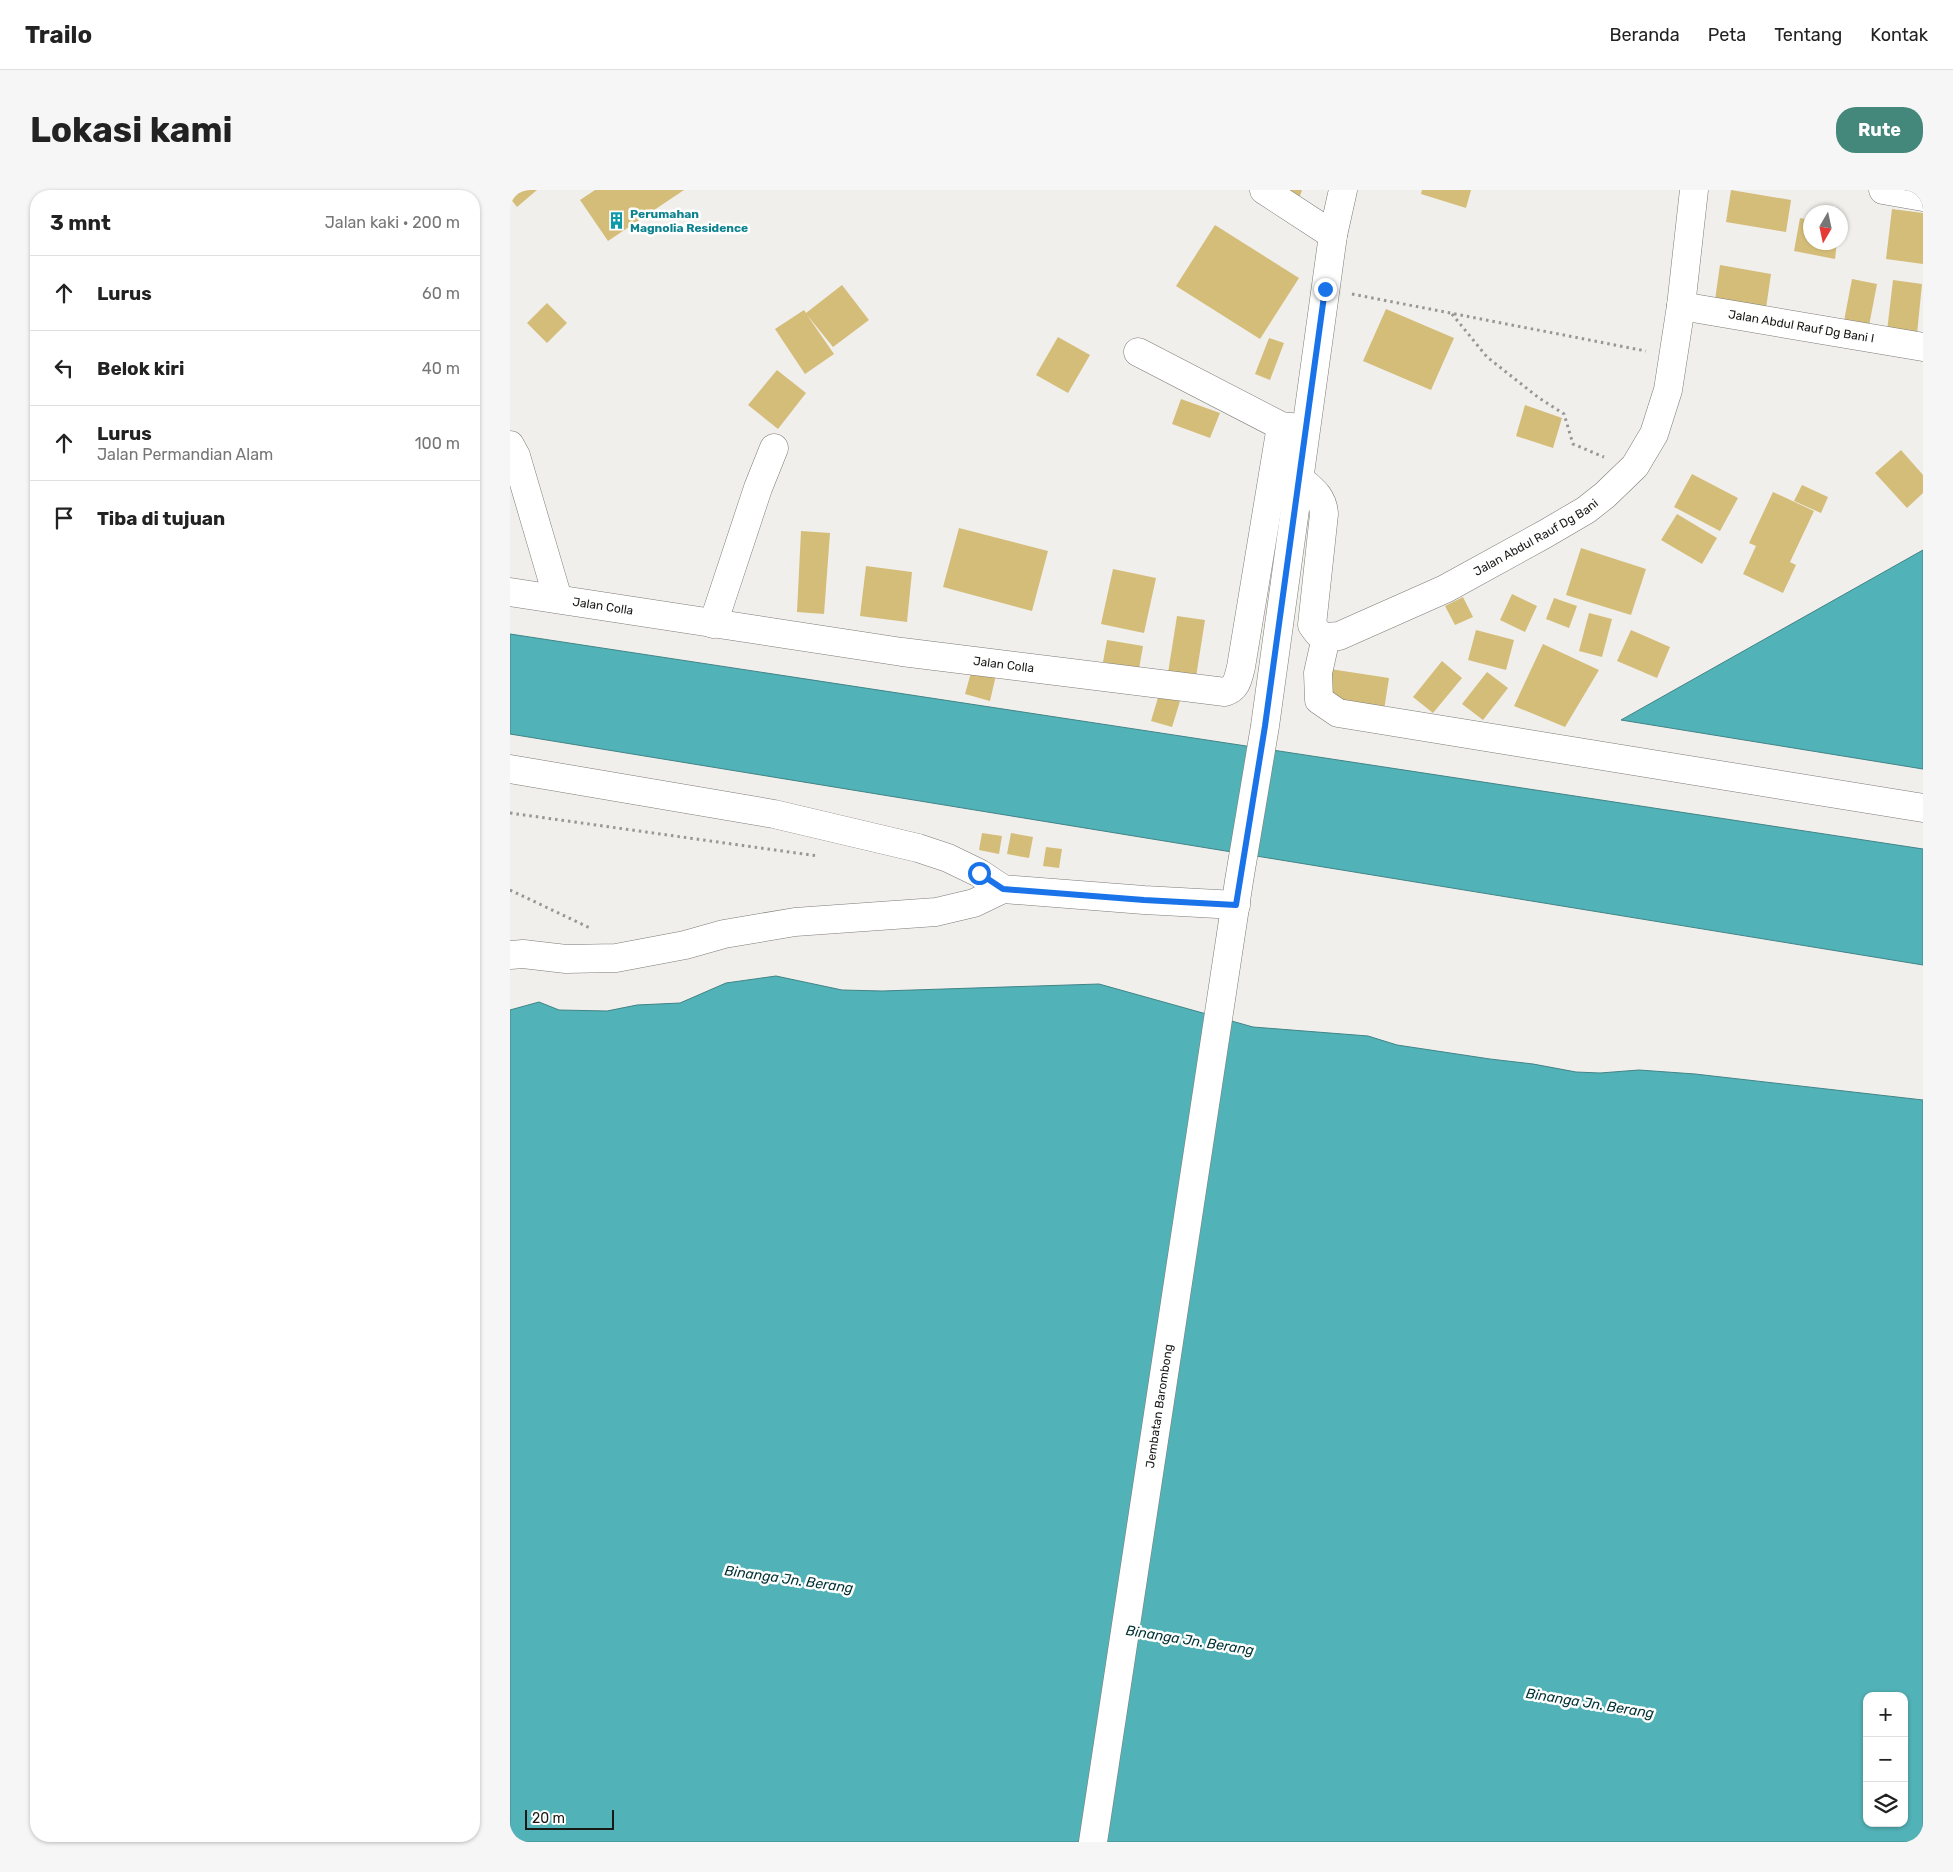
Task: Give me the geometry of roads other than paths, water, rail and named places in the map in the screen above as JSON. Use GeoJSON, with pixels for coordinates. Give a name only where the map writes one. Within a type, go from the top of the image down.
{"type":"FeatureCollection","features":[{"type":"Feature","properties":{"kind":"street"},"geometry":{"type":"LineString","coordinates":[[1264,190],[1333,235]]}},
{"type":"Feature","properties":{"kind":"street"},"geometry":{"type":"LineString","coordinates":[[1138,352],[1293,427],[1325,289],[1333,235],[1343,190]]}},
{"type":"Feature","properties":{"kind":"street","name":"Jalan Abdul Rauf Dg Bani"},"geometry":{"type":"LineString","coordinates":[[1326,637],[1339,636],[1444,589],[1545,534],[1586,510],[1605,495],[1632,468],[1654,434],[1668,390],[1681,306],[1694,190]]}},
{"type":"Feature","properties":{"kind":"street"},"geometry":{"type":"LineString","coordinates":[[1883,190],[1923,197]]}},
{"type":"Feature","properties":{"kind":"street","name":"Jalan Abdul Rauf Dg Bani I"},"geometry":{"type":"LineString","coordinates":[[1681,306],[1923,347]]}},
{"type":"Feature","properties":{"kind":"street","name":"Jembatan Barombong"},"geometry":{"type":"LineString","coordinates":[[1094,1842],[1265,726],[1300,480],[1293,427]]}},
{"type":"Feature","properties":{"kind":"street","name":"Jalan Colla"},"geometry":{"type":"LineString","coordinates":[[510,592],[902,652],[1225,692],[1231,690],[1238,681],[1293,427]]}},
{"type":"Feature","properties":{"kind":"street"},"geometry":{"type":"LineString","coordinates":[[510,444],[516,456],[558,599]]}},
{"type":"Feature","properties":{"kind":"street"},"geometry":{"type":"LineString","coordinates":[[714,624],[758,488],[774,448]]}},
{"type":"Feature","properties":{"kind":"street"},"geometry":{"type":"LineString","coordinates":[[1300,480],[1318,494],[1324,504],[1312,625],[1318,633],[1326,637],[1318,673],[1319,700],[1338,713],[1923,808]]}},
{"type":"Feature","properties":{"kind":"street"},"geometry":{"type":"LineString","coordinates":[[510,769],[774,814],[918,848],[948,858],[979,873],[1003,889],[1144,900],[1238,893]]}},
{"type":"Feature","properties":{"kind":"street"},"geometry":{"type":"LineString","coordinates":[[510,955],[523,954],[566,959],[616,958],[685,945],[724,934],[795,922],[936,912],[974,903],[1003,889]]}},
{"type":"Feature","properties":{"kind":"water"},"geometry":{"type":"Polygon","coordinates":[[[1923,550],[1923,769],[1621,720],[1923,550]]]}},
{"type":"Feature","properties":{"kind":"water"},"geometry":{"type":"Polygon","coordinates":[[[510,634],[1923,849],[1923,965],[510,734],[510,634]]]}},
{"type":"Feature","properties":{"kind":"water","name":"Binanga Jn. Berang"},"geometry":{"type":"Polygon","coordinates":[[[776,976],[842,990],[882,991],[1099,984],[1253,1027],[1368,1036],[1397,1045],[1576,1072],[1600,1073],[1639,1070],[1695,1074],[1923,1100],[1923,1842],[510,1842],[510,1010],[539,1002],[559,1010],[607,1011],[637,1005],[680,1003],[726,983],[776,976]]]}},
{"type":"Feature","properties":{"kind":"place","name":"Perumahan Magnolia Residence"},"geometry":{"type":"Point","coordinates":[616,221]}}]}
